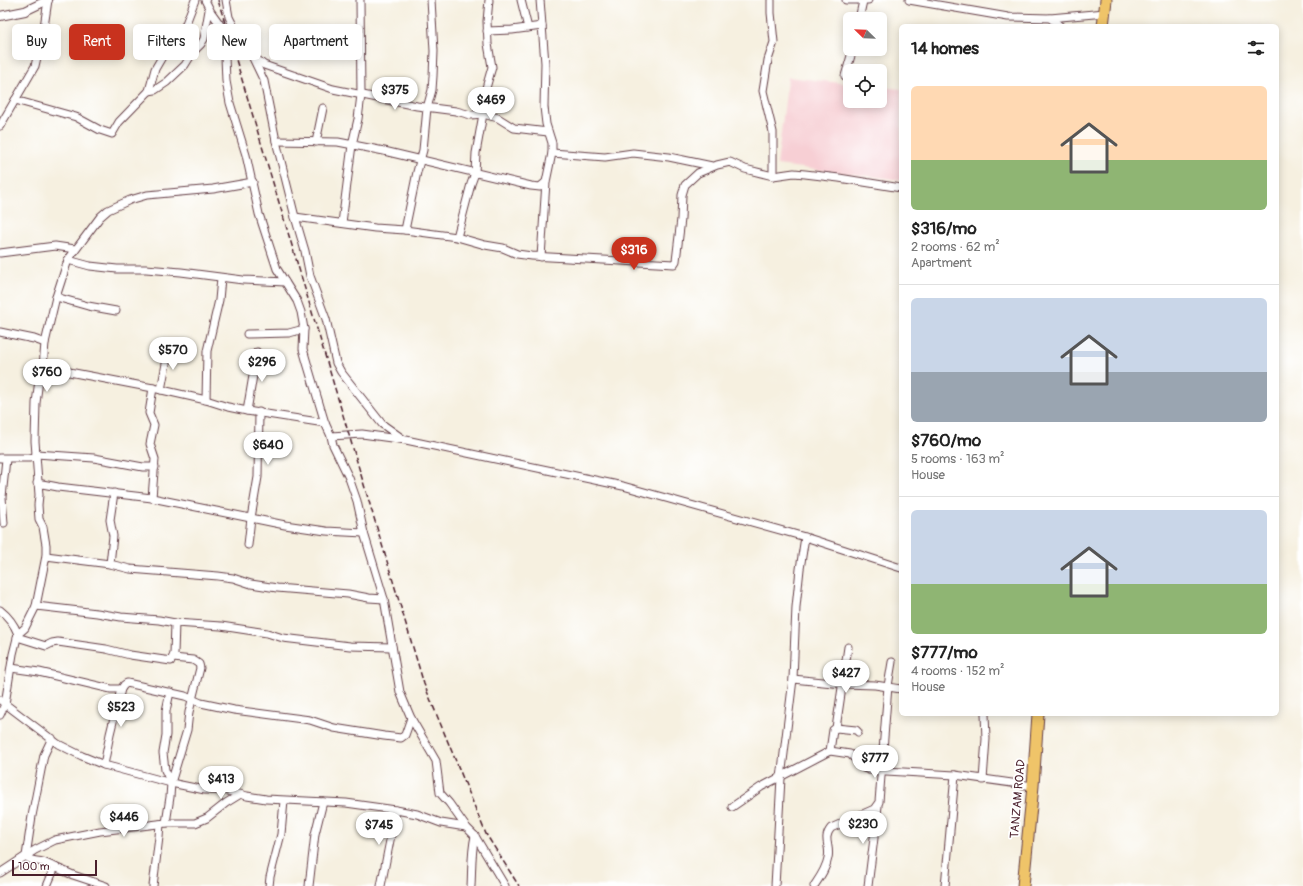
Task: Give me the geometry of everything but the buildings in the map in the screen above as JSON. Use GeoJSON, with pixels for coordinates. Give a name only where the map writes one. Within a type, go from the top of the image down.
{"type":"FeatureCollection","features":[{"type":"Feature","properties":{"kind":"highway"},"geometry":{"type":"LineString","coordinates":[[1103,24],[1106,0]]}},
{"type":"Feature","properties":{"kind":"highway","name":"TANZAM ROAD"},"geometry":{"type":"LineString","coordinates":[[1023,886],[1033,786],[1038,716]]}},
{"type":"Feature","properties":{"kind":"street"},"geometry":{"type":"LineString","coordinates":[[0,16],[25,11],[48,0]]}},
{"type":"Feature","properties":{"kind":"street"},"geometry":{"type":"LineString","coordinates":[[0,126],[35,66],[44,27],[48,0]]}},
{"type":"Feature","properties":{"kind":"street"},"geometry":{"type":"LineString","coordinates":[[15,100],[76,117],[100,130],[112,134],[119,122],[148,91],[162,57],[175,43],[186,26],[195,0]]}},
{"type":"Feature","properties":{"kind":"street"},"geometry":{"type":"LineString","coordinates":[[205,0],[224,33],[226,81],[230,103],[253,182],[259,214],[277,269],[297,301],[301,312],[304,329],[303,349],[325,423],[333,445],[349,478],[357,501],[364,533],[384,599],[400,692],[412,718],[436,761],[440,793],[466,827],[475,836],[505,886]]}},
{"type":"Feature","properties":{"kind":"street"},"geometry":{"type":"LineString","coordinates":[[226,0],[229,17],[232,24]]}},
{"type":"Feature","properties":{"kind":"street"},"geometry":{"type":"LineString","coordinates":[[342,223],[352,145],[362,95],[360,0]]}},
{"type":"Feature","properties":{"kind":"street"},"geometry":{"type":"LineString","coordinates":[[405,230],[423,150],[427,108],[432,90],[434,50],[431,0]]}},
{"type":"Feature","properties":{"kind":"street"},"geometry":{"type":"LineString","coordinates":[[457,237],[475,173],[476,153],[483,114],[484,95],[492,67],[488,44],[489,0]]}},
{"type":"Feature","properties":{"kind":"street"},"geometry":{"type":"LineString","coordinates":[[521,0],[528,28]]}},
{"type":"Feature","properties":{"kind":"street"},"geometry":{"type":"LineString","coordinates":[[540,0],[545,63],[544,107],[548,132],[552,143],[552,153],[546,182],[541,257]]}},
{"type":"Feature","properties":{"kind":"street"},"geometry":{"type":"LineString","coordinates":[[771,0],[774,42],[768,60],[763,91],[773,132],[773,176]]}},
{"type":"Feature","properties":{"kind":"street"},"geometry":{"type":"LineString","coordinates":[[846,0],[865,0],[861,12]]}},
{"type":"Feature","properties":{"kind":"street"},"geometry":{"type":"LineString","coordinates":[[910,0],[1008,17],[1050,18],[1105,13]]}},
{"type":"Feature","properties":{"kind":"street"},"geometry":{"type":"LineString","coordinates":[[148,91],[155,90],[167,82],[185,65],[193,52],[204,39],[210,10]]}},
{"type":"Feature","properties":{"kind":"street"},"geometry":{"type":"LineString","coordinates":[[1050,18],[1058,24]]}},
{"type":"Feature","properties":{"kind":"street"},"geometry":{"type":"LineString","coordinates":[[488,31],[512,30],[542,26]]}},
{"type":"Feature","properties":{"kind":"street"},"geometry":{"type":"LineString","coordinates":[[254,60],[264,82],[276,142],[295,218],[305,251],[310,276],[326,319],[336,362],[341,372],[382,424],[406,440]]}},
{"type":"Feature","properties":{"kind":"street"},"geometry":{"type":"LineString","coordinates":[[257,60],[264,65],[334,89],[427,108],[456,111],[470,115],[483,114],[498,118],[514,128],[548,132]]}},
{"type":"Feature","properties":{"kind":"street"},"geometry":{"type":"LineString","coordinates":[[316,142],[323,108]]}},
{"type":"Feature","properties":{"kind":"street"},"geometry":{"type":"LineString","coordinates":[[276,142],[338,142],[531,186],[540,187],[546,182]]}},
{"type":"Feature","properties":{"kind":"street"},"geometry":{"type":"LineString","coordinates":[[552,153],[606,157],[633,152],[669,157],[712,166]]}},
{"type":"Feature","properties":{"kind":"street"},"geometry":{"type":"LineString","coordinates":[[295,218],[457,237],[485,245],[503,248],[517,254],[541,257],[585,258],[674,264],[676,261],[681,219],[682,195],[685,185],[698,173],[712,166],[730,162],[745,169],[773,176],[794,173],[805,174],[899,188]]}},
{"type":"Feature","properties":{"kind":"street"},"geometry":{"type":"LineString","coordinates":[[0,715],[18,636],[25,628],[36,606],[46,556],[43,527],[39,519],[36,455],[36,403],[39,380],[43,367],[45,343],[56,297],[68,260],[75,249],[108,210],[130,200],[147,195],[213,189],[253,182]]}},
{"type":"Feature","properties":{"kind":"street"},"geometry":{"type":"LineString","coordinates":[[0,253],[55,246],[75,249]]}},
{"type":"Feature","properties":{"kind":"street"},"geometry":{"type":"LineString","coordinates":[[68,260],[90,266],[117,269],[160,270],[221,278],[265,282],[284,282]]}},
{"type":"Feature","properties":{"kind":"street"},"geometry":{"type":"LineString","coordinates":[[206,400],[207,351],[219,300],[221,278]]}},
{"type":"Feature","properties":{"kind":"street"},"geometry":{"type":"LineString","coordinates":[[56,297],[88,306],[116,311]]}},
{"type":"Feature","properties":{"kind":"street"},"geometry":{"type":"LineString","coordinates":[[247,334],[289,332],[304,329]]}},
{"type":"Feature","properties":{"kind":"street"},"geometry":{"type":"LineString","coordinates":[[0,332],[34,339],[45,343]]}},
{"type":"Feature","properties":{"kind":"street"},"geometry":{"type":"LineString","coordinates":[[161,390],[169,348]]}},
{"type":"Feature","properties":{"kind":"street"},"geometry":{"type":"LineString","coordinates":[[247,411],[257,352]]}},
{"type":"Feature","properties":{"kind":"street"},"geometry":{"type":"LineString","coordinates":[[43,367],[153,388],[247,411],[325,423]]}},
{"type":"Feature","properties":{"kind":"street"},"geometry":{"type":"LineString","coordinates":[[152,498],[155,459],[150,444],[154,425],[149,413],[153,388]]}},
{"type":"Feature","properties":{"kind":"street"},"geometry":{"type":"LineString","coordinates":[[248,545],[250,518],[258,477],[259,412]]}},
{"type":"Feature","properties":{"kind":"street"},"geometry":{"type":"LineString","coordinates":[[331,436],[362,434],[406,440],[623,486],[805,537],[899,567]]}},
{"type":"Feature","properties":{"kind":"street"},"geometry":{"type":"LineString","coordinates":[[4,523],[2,497],[3,458],[29,458],[36,455],[94,458],[143,467],[155,467]]}},
{"type":"Feature","properties":{"kind":"street"},"geometry":{"type":"LineString","coordinates":[[37,483],[58,487],[152,498],[285,525],[326,531],[364,533]]}},
{"type":"Feature","properties":{"kind":"street"},"geometry":{"type":"LineString","coordinates":[[110,564],[113,536],[110,520],[114,493]]}},
{"type":"Feature","properties":{"kind":"street"},"geometry":{"type":"LineString","coordinates":[[775,886],[781,778],[793,679],[796,607],[805,537]]}},
{"type":"Feature","properties":{"kind":"street"},"geometry":{"type":"LineString","coordinates":[[46,556],[110,564],[138,570],[233,578],[252,584],[277,588],[348,594],[384,599]]}},
{"type":"Feature","properties":{"kind":"street"},"geometry":{"type":"LineString","coordinates":[[36,606],[174,623],[221,626],[268,633],[284,638],[350,646],[392,647]]}},
{"type":"Feature","properties":{"kind":"street"},"geometry":{"type":"LineString","coordinates":[[0,610],[15,626],[18,636]]}},
{"type":"Feature","properties":{"kind":"street"},"geometry":{"type":"LineString","coordinates":[[173,658],[174,623]]}},
{"type":"Feature","properties":{"kind":"street"},"geometry":{"type":"LineString","coordinates":[[18,636],[46,646],[58,642],[106,649],[159,660],[172,661],[173,658],[193,660],[199,664],[200,668],[192,699],[187,730],[171,783],[170,797],[159,837],[154,886]]}},
{"type":"Feature","properties":{"kind":"street"},"geometry":{"type":"LineString","coordinates":[[830,751],[832,732],[836,728],[848,647]]}},
{"type":"Feature","properties":{"kind":"street"},"geometry":{"type":"LineString","coordinates":[[868,886],[878,806],[880,802],[888,686],[892,662]]}},
{"type":"Feature","properties":{"kind":"street"},"geometry":{"type":"LineString","coordinates":[[11,668],[39,672],[111,689],[121,689]]}},
{"type":"Feature","properties":{"kind":"street"},"geometry":{"type":"LineString","coordinates":[[793,679],[843,684],[888,686],[899,689]]}},
{"type":"Feature","properties":{"kind":"street"},"geometry":{"type":"LineString","coordinates":[[104,765],[121,689],[127,683],[170,692],[185,696],[201,703],[234,710],[310,720],[334,728],[384,736],[401,738],[405,735],[412,718]]}},
{"type":"Feature","properties":{"kind":"street"},"geometry":{"type":"LineString","coordinates":[[170,692],[166,711],[166,735],[163,753],[165,770],[171,783]]}},
{"type":"Feature","properties":{"kind":"street"},"geometry":{"type":"LineString","coordinates":[[3,702],[69,750],[104,765],[171,783],[205,790],[224,790],[239,795],[284,801],[346,803],[396,810],[417,814],[440,823],[466,827]]}},
{"type":"Feature","properties":{"kind":"street"},"geometry":{"type":"LineString","coordinates":[[983,780],[986,739],[985,716]]}},
{"type":"Feature","properties":{"kind":"street"},"geometry":{"type":"LineString","coordinates":[[836,728],[856,730],[858,732]]}},
{"type":"Feature","properties":{"kind":"street"},"geometry":{"type":"LineString","coordinates":[[26,856],[44,755],[52,738]]}},
{"type":"Feature","properties":{"kind":"street"},"geometry":{"type":"LineString","coordinates":[[732,807],[761,787],[781,778],[830,751],[850,754],[866,769],[955,775],[1033,786]]}},
{"type":"Feature","properties":{"kind":"street"},"geometry":{"type":"LineString","coordinates":[[945,886],[955,775]]}},
{"type":"Feature","properties":{"kind":"street"},"geometry":{"type":"LineString","coordinates":[[0,873],[35,850],[55,840],[100,830],[163,823],[195,823],[207,818],[239,795]]}},
{"type":"Feature","properties":{"kind":"street"},"geometry":{"type":"LineString","coordinates":[[269,886],[281,834],[284,801]]}},
{"type":"Feature","properties":{"kind":"street"},"geometry":{"type":"LineString","coordinates":[[309,886],[315,834],[323,802]]}},
{"type":"Feature","properties":{"kind":"street"},"geometry":{"type":"LineString","coordinates":[[814,886],[825,869],[829,857],[826,836],[828,831],[831,828],[878,806]]}},
{"type":"Feature","properties":{"kind":"street"},"geometry":{"type":"LineString","coordinates":[[381,886],[396,810]]}},
{"type":"Feature","properties":{"kind":"street"},"geometry":{"type":"LineString","coordinates":[[471,886],[472,853],[475,836]]}},
{"type":"Feature","properties":{"kind":"street"},"geometry":{"type":"LineString","coordinates":[[26,856],[32,861],[38,860],[73,876],[106,886]]}},
{"type":"Feature","properties":{"kind":"street"},"geometry":{"type":"LineString","coordinates":[[47,886],[55,867]]}},
{"type":"Feature","properties":{"kind":"shaded area"},"geometry":{"type":"Polygon","coordinates":[[[788,77],[843,83],[843,108],[887,108],[887,88],[899,89],[899,180],[777,165],[788,77]]]}},
{"type":"Feature","properties":{"kind":"railway"},"geometry":{"type":"LineString","coordinates":[[218,0],[424,684],[486,834],[519,886]]}}]}
